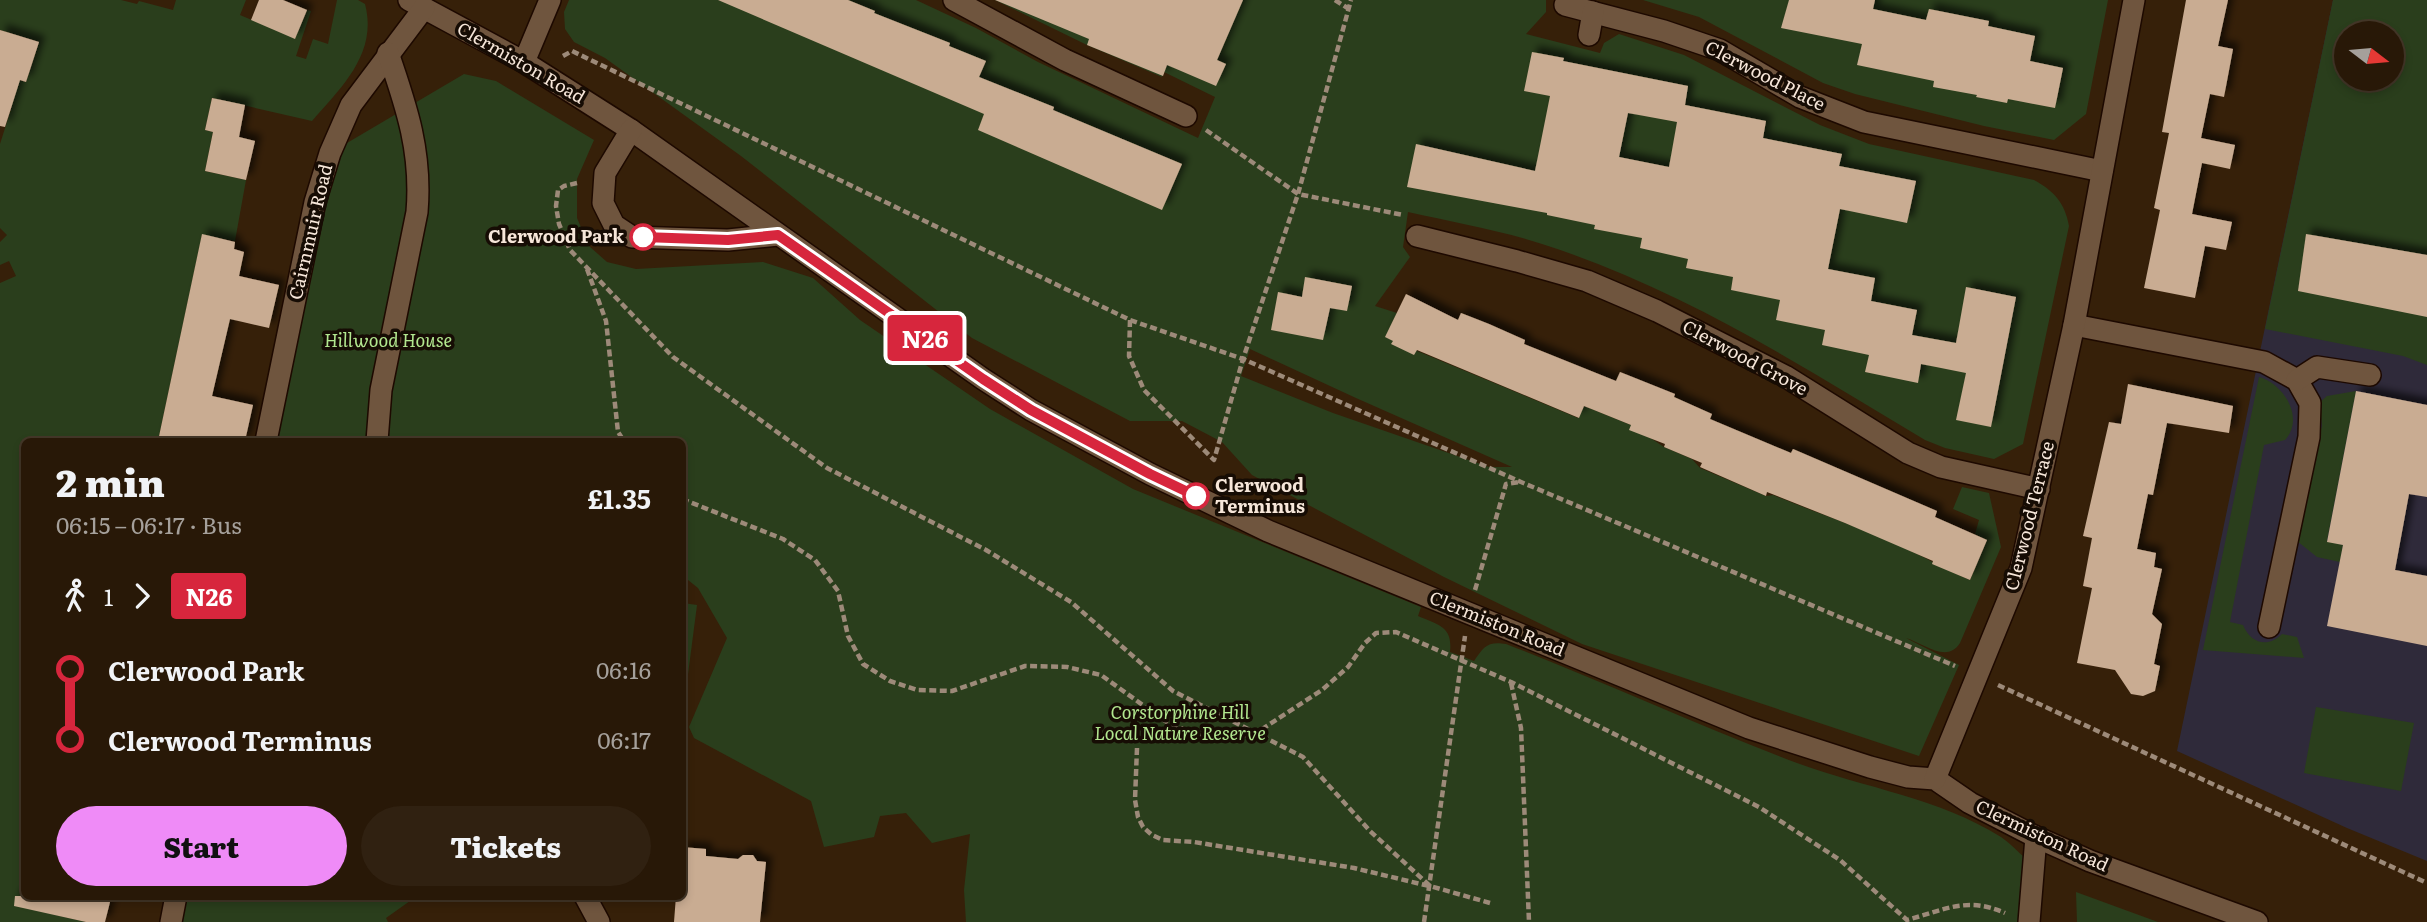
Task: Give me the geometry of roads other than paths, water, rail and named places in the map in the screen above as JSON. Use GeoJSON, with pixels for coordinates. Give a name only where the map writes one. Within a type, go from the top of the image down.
{"type":"FeatureCollection","features":[{"type":"Feature","properties":{"kind":"street"},"geometry":{"type":"LineString","coordinates":[[531,66],[550,0]]}},
{"type":"Feature","properties":{"kind":"street"},"geometry":{"type":"LineString","coordinates":[[954,0],[1065,60],[1186,116]]}},
{"type":"Feature","properties":{"kind":"street","name":"Clerwood Terrace"},"geometry":{"type":"LineString","coordinates":[[1935,779],[2021,568],[2074,325],[2134,0]]}},
{"type":"Feature","properties":{"kind":"street","name":"Clermiston Road"},"geometry":{"type":"LineString","coordinates":[[416,4],[531,66],[631,130],[983,379],[1031,410],[1150,474],[1268,531],[1760,732],[1870,767],[1908,777],[1935,779],[1970,803],[2090,861],[2258,922]]}},
{"type":"Feature","properties":{"kind":"street","name":"Cairnmuir Road"},"geometry":{"type":"LineString","coordinates":[[268,438],[315,202],[330,153],[351,105],[388,53],[416,4]]}},
{"type":"Feature","properties":{"kind":"street","name":"Clerwood Place"},"geometry":{"type":"LineString","coordinates":[[1565,5],[1664,31],[1720,50],[1800,97],[1864,122],[2102,171]]}},
{"type":"Feature","properties":{"kind":"street"},"geometry":{"type":"LineString","coordinates":[[1588,35],[1594,12]]}},
{"type":"Feature","properties":{"kind":"street"},"geometry":{"type":"LineString","coordinates":[[377,438],[382,390],[417,212],[418,169],[412,127],[388,53]]}},
{"type":"Feature","properties":{"kind":"street"},"geometry":{"type":"LineString","coordinates":[[631,130],[605,173],[603,203],[614,225],[632,237],[728,240],[778,235]]}},
{"type":"Feature","properties":{"kind":"street","name":"Clerwood Grove"},"geometry":{"type":"LineString","coordinates":[[1417,236],[1440,251],[1587,281],[1657,311],[1785,376],[1908,453],[1941,467],[2039,489]]}},
{"type":"Feature","properties":{"kind":"street"},"geometry":{"type":"LineString","coordinates":[[2074,325],[2264,362],[2297,380],[2311,403],[2309,437],[2269,627]]}},
{"type":"Feature","properties":{"kind":"street"},"geometry":{"type":"LineString","coordinates":[[2297,380],[2317,367],[2370,374]]}},
{"type":"Feature","properties":{"kind":"street"},"geometry":{"type":"LineString","coordinates":[[2021,920],[2036,837]]}},
{"type":"Feature","properties":{"kind":"street"},"geometry":{"type":"LineString","coordinates":[[171,922],[175,900]]}},
{"type":"Feature","properties":{"kind":"street"},"geometry":{"type":"LineString","coordinates":[[587,900],[599,922]]}},
{"type":"Feature","properties":{"kind":"place","name":"Clerwood Park"},"geometry":{"type":"Point","coordinates":[643,237]}},
{"type":"Feature","properties":{"kind":"place","name":"Clerwood Terminus"},"geometry":{"type":"Point","coordinates":[1196,496]}},
{"type":"Feature","properties":{"kind":"park label","name":"Hillwood House"},"geometry":{"type":"Point","coordinates":[388,341]}},
{"type":"Feature","properties":{"kind":"park label","name":"Corstorphine Hill Local Nature Reserve"},"geometry":{"type":"Point","coordinates":[1180,723]}}]}
